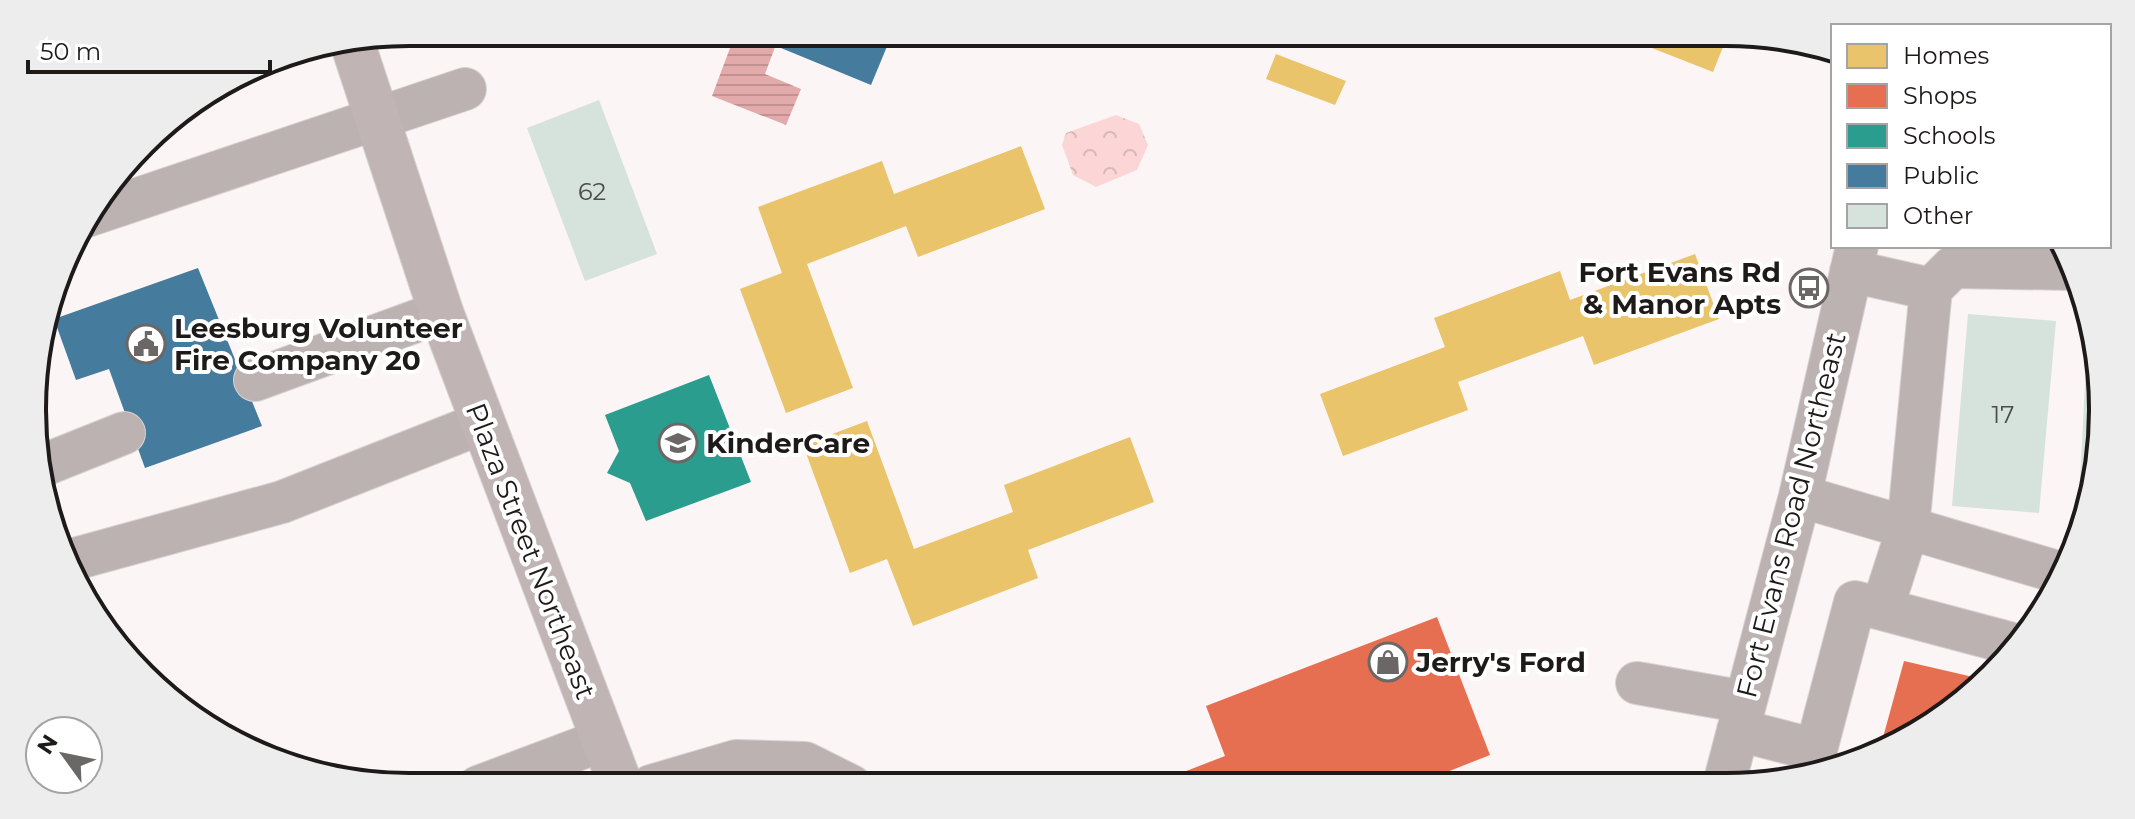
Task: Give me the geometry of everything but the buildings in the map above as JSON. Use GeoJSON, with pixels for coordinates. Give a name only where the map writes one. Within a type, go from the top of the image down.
{"type":"FeatureCollection","features":[{"type":"Feature","properties":{"kind":"main road","name":"Plaza Street Northeast"},"geometry":{"type":"LineString","coordinates":[[355,50],[441,312],[616,773]]}},
{"type":"Feature","properties":{"kind":"street"},"geometry":{"type":"LineString","coordinates":[[106,210],[465,89]]}},
{"type":"Feature","properties":{"kind":"street"},"geometry":{"type":"LineString","coordinates":[[1854,258],[1931,289]]}},
{"type":"Feature","properties":{"kind":"street","name":"Fort Evans Road Northeast"},"geometry":{"type":"LineString","coordinates":[[1727,773],[1800,496],[1854,258]]}},
{"type":"Feature","properties":{"kind":"street"},"geometry":{"type":"LineString","coordinates":[[1882,609],[1908,528],[1931,289],[1953,267],[2061,269]]}},
{"type":"Feature","properties":{"kind":"street"},"geometry":{"type":"LineString","coordinates":[[255,380],[441,312]]}},
{"type":"Feature","properties":{"kind":"street"},"geometry":{"type":"LineString","coordinates":[[78,558],[282,502],[482,423]]}},
{"type":"Feature","properties":{"kind":"street"},"geometry":{"type":"LineString","coordinates":[[50,463],[124,433]]}},
{"type":"Feature","properties":{"kind":"street"},"geometry":{"type":"LineString","coordinates":[[1800,496],[2052,570]]}},
{"type":"Feature","properties":{"kind":"street"},"geometry":{"type":"LineString","coordinates":[[1637,683],[1742,716],[1814,762],[1855,602],[2005,642]]}},
{"type":"Feature","properties":{"kind":"street"},"geometry":{"type":"LineString","coordinates":[[515,773],[603,740]]}},
{"type":"Feature","properties":{"kind":"street"},"geometry":{"type":"LineString","coordinates":[[695,773],[736,761],[805,763],[825,773]]}},
{"type":"Feature","properties":{"kind":"green space"},"geometry":{"type":"Polygon","coordinates":[[[1116,115],[1139,124],[1148,145],[1137,170],[1096,187],[1073,175],[1062,145],[1066,133],[1116,115]]]}},
{"type":"Feature","properties":{"kind":"shaded area"},"geometry":{"type":"Polygon","coordinates":[[[731,46],[775,46],[765,74],[801,89],[786,125],[712,96],[731,46]]]}},
{"type":"Feature","properties":{"kind":"place","name":"Fort Evans Rd & Manor Apts"},"geometry":{"type":"Point","coordinates":[1809,288]}},
{"type":"Feature","properties":{"kind":"place","name":"Leesburg Volunteer Fire Company 20"},"geometry":{"type":"Point","coordinates":[146,344]}},
{"type":"Feature","properties":{"kind":"place","name":"KinderCare"},"geometry":{"type":"Point","coordinates":[678,443]}},
{"type":"Feature","properties":{"kind":"place","name":"Jerry's Ford"},"geometry":{"type":"Point","coordinates":[1388,662]}}]}
